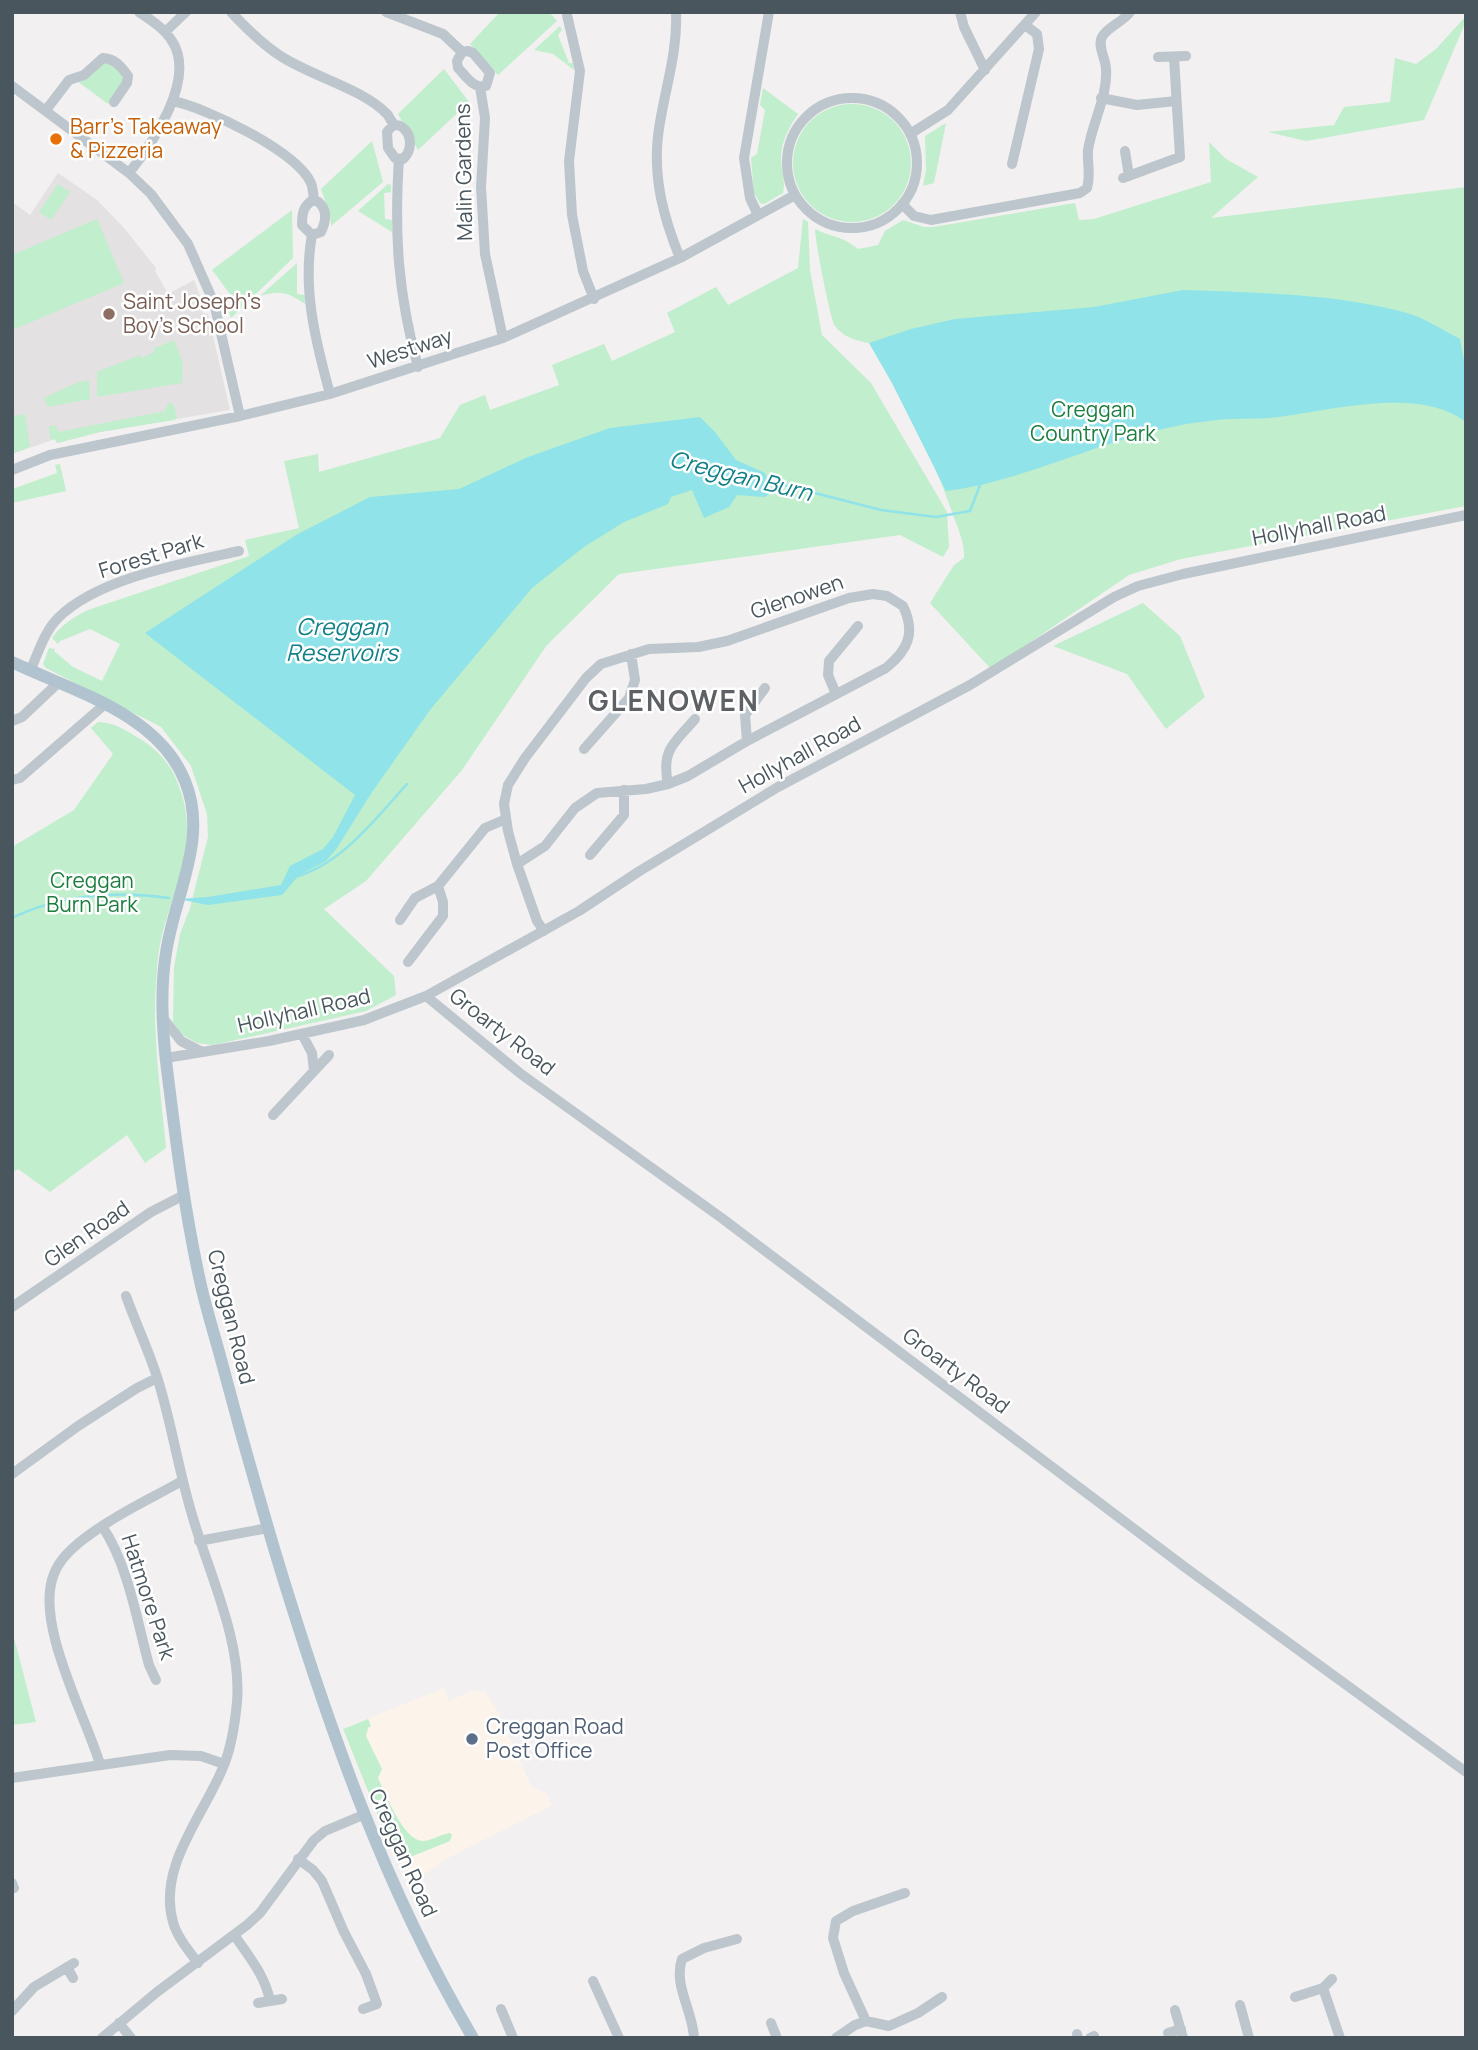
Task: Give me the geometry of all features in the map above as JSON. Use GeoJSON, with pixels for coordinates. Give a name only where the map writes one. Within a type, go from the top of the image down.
{"type":"FeatureCollection","features":[{"type":"Feature","properties":{"kind":"main road","name":"Creggan Road"},"geometry":{"type":"LineString","coordinates":[[12,662],[104,705],[151,734],[171,754],[185,780],[194,822],[192,845],[166,954],[162,1018],[184,1195],[200,1282],[302,1643],[363,1815],[408,1914],[473,2038]]}},
{"type":"Feature","properties":{"kind":"street"},"geometry":{"type":"LineString","coordinates":[[129,173],[161,130],[173,101],[178,58],[173,41],[139,12]]}},
{"type":"Feature","properties":{"kind":"street"},"geometry":{"type":"LineString","coordinates":[[165,32],[186,12]]}},
{"type":"Feature","properties":{"kind":"street"},"geometry":{"type":"LineString","coordinates":[[231,12],[254,36],[279,55],[305,71],[368,99],[387,114],[409,137],[411,147],[408,155],[399,159]]}},
{"type":"Feature","properties":{"kind":"street","name":"Malin Gardens"},"geometry":{"type":"LineString","coordinates":[[386,12],[443,34],[462,52],[473,53],[490,73],[486,86],[474,86],[458,68],[457,61],[462,52]]}},
{"type":"Feature","properties":{"kind":"street"},"geometry":{"type":"LineString","coordinates":[[676,12],[675,48],[658,136],[657,159],[661,204],[668,231],[680,258]]}},
{"type":"Feature","properties":{"kind":"street"},"geometry":{"type":"LineString","coordinates":[[758,215],[748,188],[744,158],[769,12]]}},
{"type":"Feature","properties":{"kind":"street"},"geometry":{"type":"LineString","coordinates":[[960,12],[964,27],[985,70]]}},
{"type":"Feature","properties":{"kind":"street"},"geometry":{"type":"LineString","coordinates":[[910,134],[948,110],[1036,12]]}},
{"type":"Feature","properties":{"kind":"street"},"geometry":{"type":"LineString","coordinates":[[902,204],[914,216],[931,220],[1080,192],[1087,188],[1090,180],[1088,151],[1107,74],[1106,60],[1100,43],[1103,34],[1124,21],[1130,12]]}},
{"type":"Feature","properties":{"kind":"street"},"geometry":{"type":"LineString","coordinates":[[555,13],[568,14],[580,71],[569,160],[572,215],[583,271],[594,299]]}},
{"type":"Feature","properties":{"kind":"street"},"geometry":{"type":"LineString","coordinates":[[1012,164],[1039,49],[1037,34],[1025,24]]}},
{"type":"Feature","properties":{"kind":"street"},"geometry":{"type":"LineString","coordinates":[[1158,57],[1186,56]]}},
{"type":"Feature","properties":{"kind":"street"},"geometry":{"type":"LineString","coordinates":[[1125,151],[1126,177],[1180,157],[1174,57]]}},
{"type":"Feature","properties":{"kind":"street"},"geometry":{"type":"LineString","coordinates":[[46,110],[69,80],[84,75],[103,58],[111,59],[122,66],[128,76],[127,83],[114,102]]}},
{"type":"Feature","properties":{"kind":"street"},"geometry":{"type":"LineString","coordinates":[[12,86],[129,173],[151,194],[188,244],[214,303],[240,416]]}},
{"type":"Feature","properties":{"kind":"street","name":"Malin Gardens"},"geometry":{"type":"LineString","coordinates":[[480,88],[485,118],[481,187],[485,254],[503,338]]}},
{"type":"Feature","properties":{"kind":"street"},"geometry":{"type":"LineString","coordinates":[[862,99],[891,111],[910,134],[915,148],[916,170],[910,191],[891,215],[877,223],[862,227],[831,224],[804,207],[795,195],[789,179],[789,147],[800,125],[817,108],[832,101],[862,99]]}},
{"type":"Feature","properties":{"kind":"street"},"geometry":{"type":"LineString","coordinates":[[1101,99],[1137,105],[1176,101]]}},
{"type":"Feature","properties":{"kind":"street"},"geometry":{"type":"LineString","coordinates":[[173,101],[222,118],[291,160],[312,185],[314,199],[322,205],[326,218],[321,232],[312,235]]}},
{"type":"Feature","properties":{"kind":"street"},"geometry":{"type":"LineString","coordinates":[[394,124],[387,132],[386,139],[391,154],[399,159]]}},
{"type":"Feature","properties":{"kind":"street"},"geometry":{"type":"LineString","coordinates":[[399,159],[396,191],[397,253],[407,326],[418,367]]}},
{"type":"Feature","properties":{"kind":"street","name":"Westway"},"geometry":{"type":"LineString","coordinates":[[12,470],[59,453],[240,416],[330,394],[503,338],[680,258],[795,195]]}},
{"type":"Feature","properties":{"kind":"street"},"geometry":{"type":"LineString","coordinates":[[312,235],[302,225],[302,212],[307,203],[314,199]]}},
{"type":"Feature","properties":{"kind":"street"},"geometry":{"type":"LineString","coordinates":[[312,235],[308,254],[308,284],[318,350],[330,394]]}},
{"type":"Feature","properties":{"kind":"street","name":"Hollyhall Road"},"geometry":{"type":"LineString","coordinates":[[166,1058],[364,1020],[426,996],[544,931],[778,786],[970,685],[1114,597],[1138,586],[1265,556],[1466,515]]}},
{"type":"Feature","properties":{"kind":"street","name":"Forest Park"},"geometry":{"type":"LineString","coordinates":[[30,671],[49,628],[58,617],[89,596],[164,568],[239,551]]}},
{"type":"Feature","properties":{"kind":"street","name":"Glenowen"},"geometry":{"type":"LineString","coordinates":[[517,864],[545,845],[567,816],[597,793],[668,784],[688,776],[747,741],[886,668],[901,656],[908,640],[910,627],[905,610],[887,596],[873,594],[849,598],[727,641],[698,647],[649,649],[601,664],[586,678],[508,785],[504,804],[517,864],[537,921],[544,931]]}},
{"type":"Feature","properties":{"kind":"street"},"geometry":{"type":"LineString","coordinates":[[836,694],[828,675],[829,661],[858,626]]}},
{"type":"Feature","properties":{"kind":"street"},"geometry":{"type":"LineString","coordinates":[[584,749],[629,698],[635,680],[631,654]]}},
{"type":"Feature","properties":{"kind":"street"},"geometry":{"type":"LineString","coordinates":[[12,721],[22,717],[58,683]]}},
{"type":"Feature","properties":{"kind":"street"},"geometry":{"type":"LineString","coordinates":[[747,741],[745,715],[765,688]]}},
{"type":"Feature","properties":{"kind":"street"},"geometry":{"type":"LineString","coordinates":[[12,780],[20,778],[104,705]]}},
{"type":"Feature","properties":{"kind":"street"},"geometry":{"type":"LineString","coordinates":[[668,784],[664,764],[668,751],[695,719]]}},
{"type":"Feature","properties":{"kind":"street"},"geometry":{"type":"LineString","coordinates":[[590,855],[624,815],[624,790]]}},
{"type":"Feature","properties":{"kind":"street"},"geometry":{"type":"LineString","coordinates":[[400,920],[415,898],[438,886],[485,828],[506,819]]}},
{"type":"Feature","properties":{"kind":"street"},"geometry":{"type":"LineString","coordinates":[[408,962],[443,916],[443,902],[438,886]]}},
{"type":"Feature","properties":{"kind":"street","name":"Groarty Road"},"geometry":{"type":"LineString","coordinates":[[426,996],[521,1074],[713,1211],[1186,1568],[1466,1772]]}},
{"type":"Feature","properties":{"kind":"street"},"geometry":{"type":"LineString","coordinates":[[162,1018],[181,1041],[202,1052]]}},
{"type":"Feature","properties":{"kind":"street"},"geometry":{"type":"LineString","coordinates":[[302,1034],[313,1053],[314,1071]]}},
{"type":"Feature","properties":{"kind":"street"},"geometry":{"type":"LineString","coordinates":[[273,1115],[329,1055]]}},
{"type":"Feature","properties":{"kind":"street","name":"Glen Road"},"geometry":{"type":"LineString","coordinates":[[12,1307],[151,1212],[184,1195]]}},
{"type":"Feature","properties":{"kind":"street"},"geometry":{"type":"LineString","coordinates":[[126,1296],[158,1378],[183,1481],[232,1643],[237,1671],[233,1731],[224,1764],[178,1857],[172,1882],[170,1902],[173,1924],[198,1963]]}},
{"type":"Feature","properties":{"kind":"street"},"geometry":{"type":"LineString","coordinates":[[12,1474],[78,1426],[137,1388],[158,1378]]}},
{"type":"Feature","properties":{"kind":"street","name":"Hatmore Park"},"geometry":{"type":"LineString","coordinates":[[100,1764],[51,1630],[49,1590],[54,1573],[64,1558],[102,1526],[183,1481]]}},
{"type":"Feature","properties":{"kind":"street","name":"Hatmore Park"},"geometry":{"type":"LineString","coordinates":[[102,1526],[111,1539],[121,1566],[149,1665],[156,1680]]}},
{"type":"Feature","properties":{"kind":"street"},"geometry":{"type":"LineString","coordinates":[[200,1541],[268,1528]]}},
{"type":"Feature","properties":{"kind":"street"},"geometry":{"type":"LineString","coordinates":[[12,1778],[142,1757],[188,1754],[224,1764]]}},
{"type":"Feature","properties":{"kind":"street"},"geometry":{"type":"LineString","coordinates":[[102,2038],[157,1992],[235,1936],[260,1913],[314,1840],[325,1831],[363,1815]]}},
{"type":"Feature","properties":{"kind":"street"},"geometry":{"type":"LineString","coordinates":[[298,1859],[322,1881],[366,1974],[377,2004],[363,2009]]}},
{"type":"Feature","properties":{"kind":"street"},"geometry":{"type":"LineString","coordinates":[[866,2021],[844,1973],[833,1938],[836,1921],[853,1911],[905,1893]]}},
{"type":"Feature","properties":{"kind":"street"},"geometry":{"type":"LineString","coordinates":[[235,1936],[260,1972],[270,2001]]}},
{"type":"Feature","properties":{"kind":"street"},"geometry":{"type":"LineString","coordinates":[[694,2038],[694,2026],[679,1976],[682,1959],[704,1948],[737,1938]]}},
{"type":"Feature","properties":{"kind":"street"},"geometry":{"type":"LineString","coordinates":[[12,2011],[34,1987],[71,1965],[73,1978]]}},
{"type":"Feature","properties":{"kind":"street"},"geometry":{"type":"LineString","coordinates":[[1295,1997],[1323,1988],[1332,1979]]}},
{"type":"Feature","properties":{"kind":"street"},"geometry":{"type":"LineString","coordinates":[[593,1981],[619,2038]]}},
{"type":"Feature","properties":{"kind":"street"},"geometry":{"type":"LineString","coordinates":[[1323,1988],[1340,2038]]}},
{"type":"Feature","properties":{"kind":"street"},"geometry":{"type":"LineString","coordinates":[[836,2038],[866,2021],[890,2026],[918,2013],[942,1997]]}},
{"type":"Feature","properties":{"kind":"street"},"geometry":{"type":"LineString","coordinates":[[258,2003],[282,1999]]}},
{"type":"Feature","properties":{"kind":"street"},"geometry":{"type":"LineString","coordinates":[[1249,2038],[1237,2006],[1252,2001]]}},
{"type":"Feature","properties":{"kind":"street"},"geometry":{"type":"LineString","coordinates":[[501,2010],[513,2038]]}},
{"type":"Feature","properties":{"kind":"street"},"geometry":{"type":"LineString","coordinates":[[1168,2033],[1182,2033],[1175,2010]]}},
{"type":"Feature","properties":{"kind":"street"},"geometry":{"type":"LineString","coordinates":[[771,2023],[777,2038]]}},
{"type":"Feature","properties":{"kind":"street"},"geometry":{"type":"LineString","coordinates":[[119,2024],[131,2038]]}},
{"type":"Feature","properties":{"kind":"shaded area","name":"Saint Joseph's Boy's School"},"geometry":{"type":"Polygon","coordinates":[[[58,173],[97,200],[124,228],[156,268],[155,271],[168,294],[194,280],[204,306],[203,313],[208,314],[230,410],[100,432],[57,443],[55,439],[12,454],[12,202],[30,215],[58,173]]]}},
{"type":"Feature","properties":{"kind":"shaded area"},"geometry":{"type":"Polygon","coordinates":[[[444,1688],[449,1701],[472,1691],[485,1692],[498,1712],[532,1788],[546,1793],[552,1805],[450,1857],[411,1883],[401,1862],[392,1855],[342,1729],[444,1688]]]}},
{"type":"Feature","properties":{"kind":"green space"},"geometry":{"type":"Polygon","coordinates":[[[500,12],[549,12],[557,21],[498,75],[470,44],[500,12]]]}},
{"type":"Feature","properties":{"kind":"green space"},"geometry":{"type":"Polygon","coordinates":[[[1466,16],[1424,120],[1306,141],[1268,132],[1334,125],[1344,107],[1390,102],[1395,58],[1416,64],[1436,49],[1466,16]]]}},
{"type":"Feature","properties":{"kind":"green space"},"geometry":{"type":"Polygon","coordinates":[[[560,26],[562,30],[558,35],[574,70],[553,54],[534,50],[560,26]]]}},
{"type":"Feature","properties":{"kind":"green space"},"geometry":{"type":"Polygon","coordinates":[[[105,61],[123,72],[123,85],[108,104],[77,81],[105,61]]]}},
{"type":"Feature","properties":{"kind":"green space"},"geometry":{"type":"Polygon","coordinates":[[[444,69],[469,102],[418,150],[398,114],[444,69]]]}},
{"type":"Feature","properties":{"kind":"green space"},"geometry":{"type":"Polygon","coordinates":[[[763,88],[798,114],[782,146],[783,193],[764,204],[760,203],[754,193],[751,158],[757,154],[765,110],[760,105],[763,88]]]}},
{"type":"Feature","properties":{"kind":"green space"},"geometry":{"type":"Polygon","coordinates":[[[852,104],[875,108],[894,121],[907,140],[911,163],[907,186],[894,205],[875,218],[852,222],[829,218],[810,205],[797,186],[793,163],[797,140],[810,121],[829,108],[852,104]]]}},
{"type":"Feature","properties":{"kind":"green space"},"geometry":{"type":"Polygon","coordinates":[[[946,123],[934,183],[923,186],[926,170],[925,136],[946,123]]]}},
{"type":"Feature","properties":{"kind":"green space"},"geometry":{"type":"Polygon","coordinates":[[[372,141],[383,182],[331,226],[321,189],[372,141]]]}},
{"type":"Feature","properties":{"kind":"green space","name":"Creggan Country Park"},"geometry":{"type":"Polygon","coordinates":[[[1209,142],[1226,159],[1258,177],[1211,218],[1466,187],[1466,506],[1181,559],[1129,575],[991,669],[930,603],[954,565],[964,558],[960,535],[925,447],[869,343],[846,336],[835,326],[823,279],[815,229],[842,239],[858,249],[878,245],[885,231],[903,220],[933,227],[1075,203],[1079,220],[1094,219],[1211,182],[1209,142]]]}},
{"type":"Feature","properties":{"kind":"green space"},"geometry":{"type":"Polygon","coordinates":[[[58,184],[70,192],[51,220],[39,212],[58,184]]]}},
{"type":"Feature","properties":{"kind":"green space"},"geometry":{"type":"Polygon","coordinates":[[[388,184],[391,185],[391,192],[384,193],[385,219],[392,220],[392,232],[358,211],[388,184]]]}},
{"type":"Feature","properties":{"kind":"green space"},"geometry":{"type":"Polygon","coordinates":[[[292,210],[293,258],[231,318],[228,309],[233,297],[212,270],[292,210]]]}},
{"type":"Feature","properties":{"kind":"green space"},"geometry":{"type":"Polygon","coordinates":[[[97,219],[124,283],[12,330],[12,255],[97,219]]]}},
{"type":"Feature","properties":{"kind":"green space"},"geometry":{"type":"Polygon","coordinates":[[[803,219],[808,222],[810,270],[822,335],[871,383],[947,512],[949,547],[943,557],[900,535],[619,574],[547,645],[462,770],[366,881],[324,909],[394,976],[396,995],[366,1011],[213,1045],[197,1043],[181,1034],[173,1022],[174,967],[180,934],[190,908],[208,837],[207,814],[191,766],[161,727],[46,668],[43,664],[49,648],[55,649],[54,651],[73,667],[102,681],[120,644],[90,629],[58,644],[52,638],[68,622],[88,610],[249,556],[245,540],[299,528],[284,461],[318,454],[319,472],[440,438],[460,405],[485,395],[490,410],[559,385],[552,365],[604,344],[612,361],[675,332],[667,313],[716,287],[728,305],[798,268],[803,219]]]}},
{"type":"Feature","properties":{"kind":"green space"},"geometry":{"type":"Polygon","coordinates":[[[297,263],[297,294],[305,295],[305,304],[284,293],[260,296],[297,263]]]}},
{"type":"Feature","properties":{"kind":"green space"},"geometry":{"type":"Polygon","coordinates":[[[174,340],[183,363],[182,383],[97,397],[97,372],[140,355],[142,358],[154,352],[153,349],[174,340]]]}},
{"type":"Feature","properties":{"kind":"green space"},"geometry":{"type":"Polygon","coordinates":[[[89,380],[90,399],[48,407],[44,398],[89,380]]]}},
{"type":"Feature","properties":{"kind":"green space"},"geometry":{"type":"Polygon","coordinates":[[[169,402],[174,405],[177,418],[174,420],[100,432],[57,443],[55,439],[51,440],[51,425],[56,426],[58,432],[165,411],[169,402]]]}},
{"type":"Feature","properties":{"kind":"green space"},"geometry":{"type":"Polygon","coordinates":[[[14,411],[15,416],[25,414],[30,447],[12,454],[14,411]]]}},
{"type":"Feature","properties":{"kind":"green space"},"geometry":{"type":"Polygon","coordinates":[[[60,464],[66,491],[12,503],[12,490],[57,473],[55,465],[60,464]]]}},
{"type":"Feature","properties":{"kind":"green space"},"geometry":{"type":"Polygon","coordinates":[[[1143,603],[1180,636],[1205,697],[1166,729],[1127,674],[1053,646],[1143,603]]]}},
{"type":"Feature","properties":{"kind":"green space","name":"Creggan Burn Park"},"geometry":{"type":"Polygon","coordinates":[[[98,722],[121,728],[154,749],[175,777],[185,806],[186,848],[159,950],[156,982],[156,1044],[166,1148],[145,1163],[127,1135],[50,1192],[18,1169],[12,1173],[12,847],[74,810],[113,754],[91,728],[98,722]]]}},
{"type":"Feature","properties":{"kind":"green space"},"geometry":{"type":"Polygon","coordinates":[[[12,1630],[36,1722],[12,1725],[12,1630]]]}},
{"type":"Feature","properties":{"kind":"green space"},"geometry":{"type":"Polygon","coordinates":[[[368,1719],[371,1726],[366,1736],[382,1769],[378,1778],[402,1825],[408,1833],[422,1841],[450,1833],[450,1841],[403,1860],[394,1856],[343,1729],[368,1719]]]}},
{"type":"Feature","properties":{"kind":"water"},"geometry":{"type":"Polygon","coordinates":[[[1183,290],[1268,293],[1352,301],[1421,318],[1460,339],[1466,372],[1466,422],[1447,411],[1425,405],[1375,403],[1269,418],[1201,422],[1146,433],[997,481],[946,491],[869,343],[911,329],[955,319],[1094,307],[1183,290]]]}},
{"type":"Feature","properties":{"kind":"water","name":"Creggan Reservoirs"},"geometry":{"type":"Polygon","coordinates":[[[700,417],[736,460],[765,473],[772,492],[765,497],[737,495],[729,507],[704,518],[692,490],[671,497],[668,504],[624,522],[584,547],[532,588],[430,710],[326,861],[299,875],[282,895],[208,905],[178,899],[281,885],[290,866],[323,849],[333,837],[355,795],[145,633],[296,535],[370,497],[459,489],[528,457],[610,428],[700,417]]]}},
{"type":"Feature","properties":{"kind":"waterway","name":"Creggan Burn"},"geometry":{"type":"LineString","coordinates":[[768,481],[881,510],[936,517],[970,511],[980,485]]}},
{"type":"Feature","properties":{"kind":"waterway"},"geometry":{"type":"LineString","coordinates":[[295,877],[312,871],[343,851],[407,784]]}},
{"type":"Feature","properties":{"kind":"waterway","name":"Creggan Burn"},"geometry":{"type":"LineString","coordinates":[[12,918],[49,904],[89,896],[169,898]]}},
{"type":"Feature","properties":{"kind":"place","name":"Barr's Takeaway & Pizzeria"},"geometry":{"type":"Point","coordinates":[56,139]}},
{"type":"Feature","properties":{"kind":"place","name":"Saint Joseph's Boy's School"},"geometry":{"type":"Point","coordinates":[109,314]}},
{"type":"Feature","properties":{"kind":"place","name":"Creggan Road Post Office"},"geometry":{"type":"Point","coordinates":[472,1739]}},
{"type":"Feature","properties":{"kind":"district","name":"GLENOWEN"},"geometry":{"type":"Point","coordinates":[674,701]}}]}
